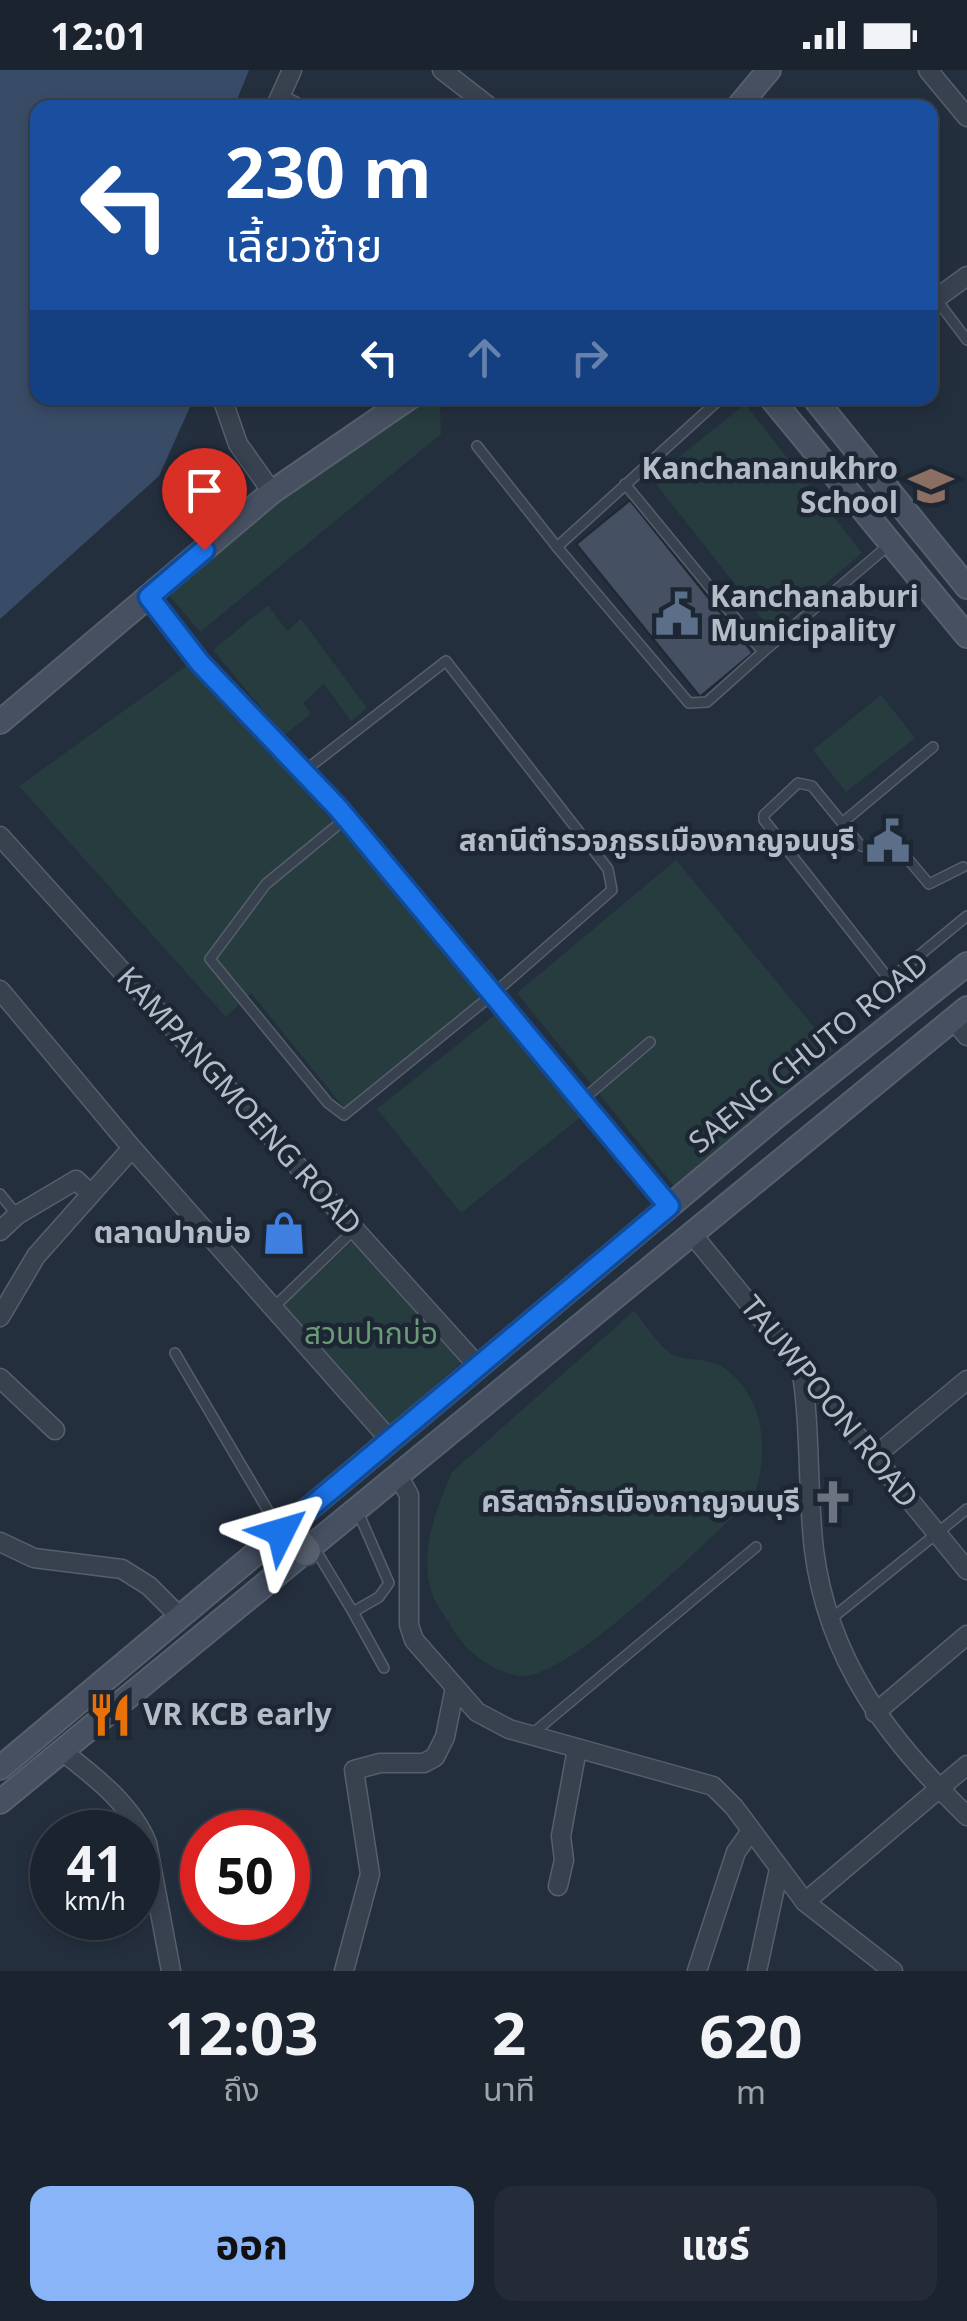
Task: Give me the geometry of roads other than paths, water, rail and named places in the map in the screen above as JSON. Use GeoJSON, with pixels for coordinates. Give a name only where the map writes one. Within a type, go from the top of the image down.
{"type":"FeatureCollection","features":[{"type":"Feature","properties":{"kind":"main road"},"geometry":{"type":"LineString","coordinates":[[744,100],[769,70]]}},
{"type":"Feature","properties":{"kind":"main road"},"geometry":{"type":"LineString","coordinates":[[0,722],[272,492],[399,405]]}},
{"type":"Feature","properties":{"kind":"main road"},"geometry":{"type":"LineString","coordinates":[[778,405],[967,636]]}},
{"type":"Feature","properties":{"kind":"main road"},"geometry":{"type":"LineString","coordinates":[[820,405],[967,587]]}},
{"type":"Feature","properties":{"kind":"main road","name":"SAENG CHUTO ROAD"},"geometry":{"type":"LineString","coordinates":[[0,1768],[756,1132],[967,964]]}},
{"type":"Feature","properties":{"kind":"main road"},"geometry":{"type":"LineString","coordinates":[[0,1802],[780,1162],[957,1024],[916,1004]]}},
{"type":"Feature","properties":{"kind":"main road"},"geometry":{"type":"LineString","coordinates":[[756,1132],[780,1162]]}},
{"type":"Feature","properties":{"kind":"main road"},"geometry":{"type":"LineString","coordinates":[[284,1529],[309,1548]]}},
{"type":"Feature","properties":{"kind":"street"},"geometry":{"type":"LineString","coordinates":[[277,100],[292,70]]}},
{"type":"Feature","properties":{"kind":"street"},"geometry":{"type":"LineString","coordinates":[[442,70],[481,100]]}},
{"type":"Feature","properties":{"kind":"street"},"geometry":{"type":"LineString","coordinates":[[928,70],[967,116]]}},
{"type":"Feature","properties":{"kind":"street"},"geometry":{"type":"LineString","coordinates":[[938,297],[967,276]]}},
{"type":"Feature","properties":{"kind":"street"},"geometry":{"type":"LineString","coordinates":[[224,405],[238,444],[272,492]]}},
{"type":"Feature","properties":{"kind":"street","name":"KAMPANGMOENG ROAD"},"geometry":{"type":"LineString","coordinates":[[0,836],[478,1366]]}},
{"type":"Feature","properties":{"kind":"street"},"geometry":{"type":"LineString","coordinates":[[0,990],[132,1148],[390,1440]]}},
{"type":"Feature","properties":{"kind":"street"},"geometry":{"type":"LineString","coordinates":[[0,1317],[36,1256],[132,1148]]}},
{"type":"Feature","properties":{"kind":"street"},"geometry":{"type":"LineString","coordinates":[[0,1231],[18,1215],[76,1180],[90,1193]]}},
{"type":"Feature","properties":{"kind":"street","name":"TAUWPOON ROAD"},"geometry":{"type":"LineString","coordinates":[[692,1234],[967,1570]]}},
{"type":"Feature","properties":{"kind":"street"},"geometry":{"type":"LineString","coordinates":[[801,1367],[814,1548],[824,1609],[875,1713],[967,1816]]}},
{"type":"Feature","properties":{"kind":"street"},"geometry":{"type":"LineString","coordinates":[[0,1378],[55,1430]]}},
{"type":"Feature","properties":{"kind":"street"},"geometry":{"type":"LineString","coordinates":[[874,1456],[967,1380]]}},
{"type":"Feature","properties":{"kind":"street"},"geometry":{"type":"LineString","coordinates":[[398,1475],[408,1496],[408,1625],[414,1640],[478,1712],[530,1736],[713,1786],[734,1806],[805,1902],[893,1971]]}},
{"type":"Feature","properties":{"kind":"street"},"geometry":{"type":"LineString","coordinates":[[0,1542],[34,1558],[122,1569],[149,1586],[180,1616]]}},
{"type":"Feature","properties":{"kind":"street"},"geometry":{"type":"LineString","coordinates":[[875,1713],[967,1635]]}},
{"type":"Feature","properties":{"kind":"street"},"geometry":{"type":"LineString","coordinates":[[344,1971],[370,1874],[354,1770],[380,1762],[424,1763],[435,1757],[445,1736],[455,1686]]}},
{"type":"Feature","properties":{"kind":"street"},"geometry":{"type":"LineString","coordinates":[[558,1886],[564,1860],[562,1836],[578,1748]]}},
{"type":"Feature","properties":{"kind":"street"},"geometry":{"type":"LineString","coordinates":[[62,1751],[87,1770],[140,1824],[171,1971]]}},
{"type":"Feature","properties":{"kind":"street"},"geometry":{"type":"LineString","coordinates":[[805,1902],[967,1765]]}},
{"type":"Feature","properties":{"kind":"street"},"geometry":{"type":"LineString","coordinates":[[697,1971],[736,1852],[750,1831]]}},
{"type":"Feature","properties":{"kind":"street"},"geometry":{"type":"LineString","coordinates":[[757,1971],[779,1868]]}},
{"type":"Feature","properties":{"kind":"lane"},"geometry":{"type":"LineString","coordinates":[[938,307],[967,340]]}},
{"type":"Feature","properties":{"kind":"lane"},"geometry":{"type":"LineString","coordinates":[[558,547],[712,405]]}},
{"type":"Feature","properties":{"kind":"lane"},"geometry":{"type":"LineString","coordinates":[[477,446],[688,704],[707,702],[891,544]]}},
{"type":"Feature","properties":{"kind":"lane"},"geometry":{"type":"LineString","coordinates":[[624,484],[763,652]]}},
{"type":"Feature","properties":{"kind":"lane"},"geometry":{"type":"LineString","coordinates":[[149,597],[200,663],[345,819],[669,1206]]}},
{"type":"Feature","properties":{"kind":"lane"},"geometry":{"type":"LineString","coordinates":[[303,772],[446,660],[608,869],[612,890],[492,995],[344,1115],[328,1103],[210,958],[266,884],[345,819]]}},
{"type":"Feature","properties":{"kind":"lane"},"geometry":{"type":"LineString","coordinates":[[842,823],[933,747]]}},
{"type":"Feature","properties":{"kind":"lane"},"geometry":{"type":"LineString","coordinates":[[966,866],[929,884],[894,841],[887,839],[866,848],[812,786],[804,782],[798,783],[764,815],[883,975],[894,977],[967,916]]}},
{"type":"Feature","properties":{"kind":"lane"},"geometry":{"type":"LineString","coordinates":[[581,1100],[650,1042]]}},
{"type":"Feature","properties":{"kind":"lane"},"geometry":{"type":"LineString","coordinates":[[0,1194],[18,1215]]}},
{"type":"Feature","properties":{"kind":"lane"},"geometry":{"type":"LineString","coordinates":[[273,1308],[354,1229]]}},
{"type":"Feature","properties":{"kind":"lane"},"geometry":{"type":"LineString","coordinates":[[175,1352],[284,1529]]}},
{"type":"Feature","properties":{"kind":"lane"},"geometry":{"type":"LineString","coordinates":[[353,1612],[379,1597],[389,1583],[356,1509]]}},
{"type":"Feature","properties":{"kind":"lane"},"geometry":{"type":"LineString","coordinates":[[829,1620],[967,1509]]}},
{"type":"Feature","properties":{"kind":"lane"},"geometry":{"type":"LineString","coordinates":[[530,1736],[756,1547]]}},
{"type":"Feature","properties":{"kind":"lane"},"geometry":{"type":"LineString","coordinates":[[309,1548],[353,1612],[384,1668]]}},
{"type":"Feature","properties":{"kind":"water"},"geometry":{"type":"Polygon","coordinates":[[[0,70],[249,70],[237,100],[30,100],[30,405],[191,405],[159,476],[0,619],[0,70]]]}},
{"type":"Feature","properties":{"kind":"place","name":"Kanchananukhro School"},"geometry":{"type":"Point","coordinates":[931,486]}},
{"type":"Feature","properties":{"kind":"place","name":"Kanchanaburi Municipality"},"geometry":{"type":"Point","coordinates":[677,614]}},
{"type":"Feature","properties":{"kind":"place","name":"สถานีตำรวจภูธรเมืองกาญจนบุรี"},"geometry":{"type":"Point","coordinates":[888,841]}},
{"type":"Feature","properties":{"kind":"place","name":"ตลาดปากบ่อ"},"geometry":{"type":"Point","coordinates":[284,1233]}},
{"type":"Feature","properties":{"kind":"place","name":"คริสตจักรเมืองกาญจนบุรี"},"geometry":{"type":"Point","coordinates":[833,1502]}},
{"type":"Feature","properties":{"kind":"place","name":"VR KCB early"},"geometry":{"type":"Point","coordinates":[110,1715]}},
{"type":"Feature","properties":{"kind":"park label","name":"สวนปากบ่อ"},"geometry":{"type":"Point","coordinates":[371,1334]}}]}
